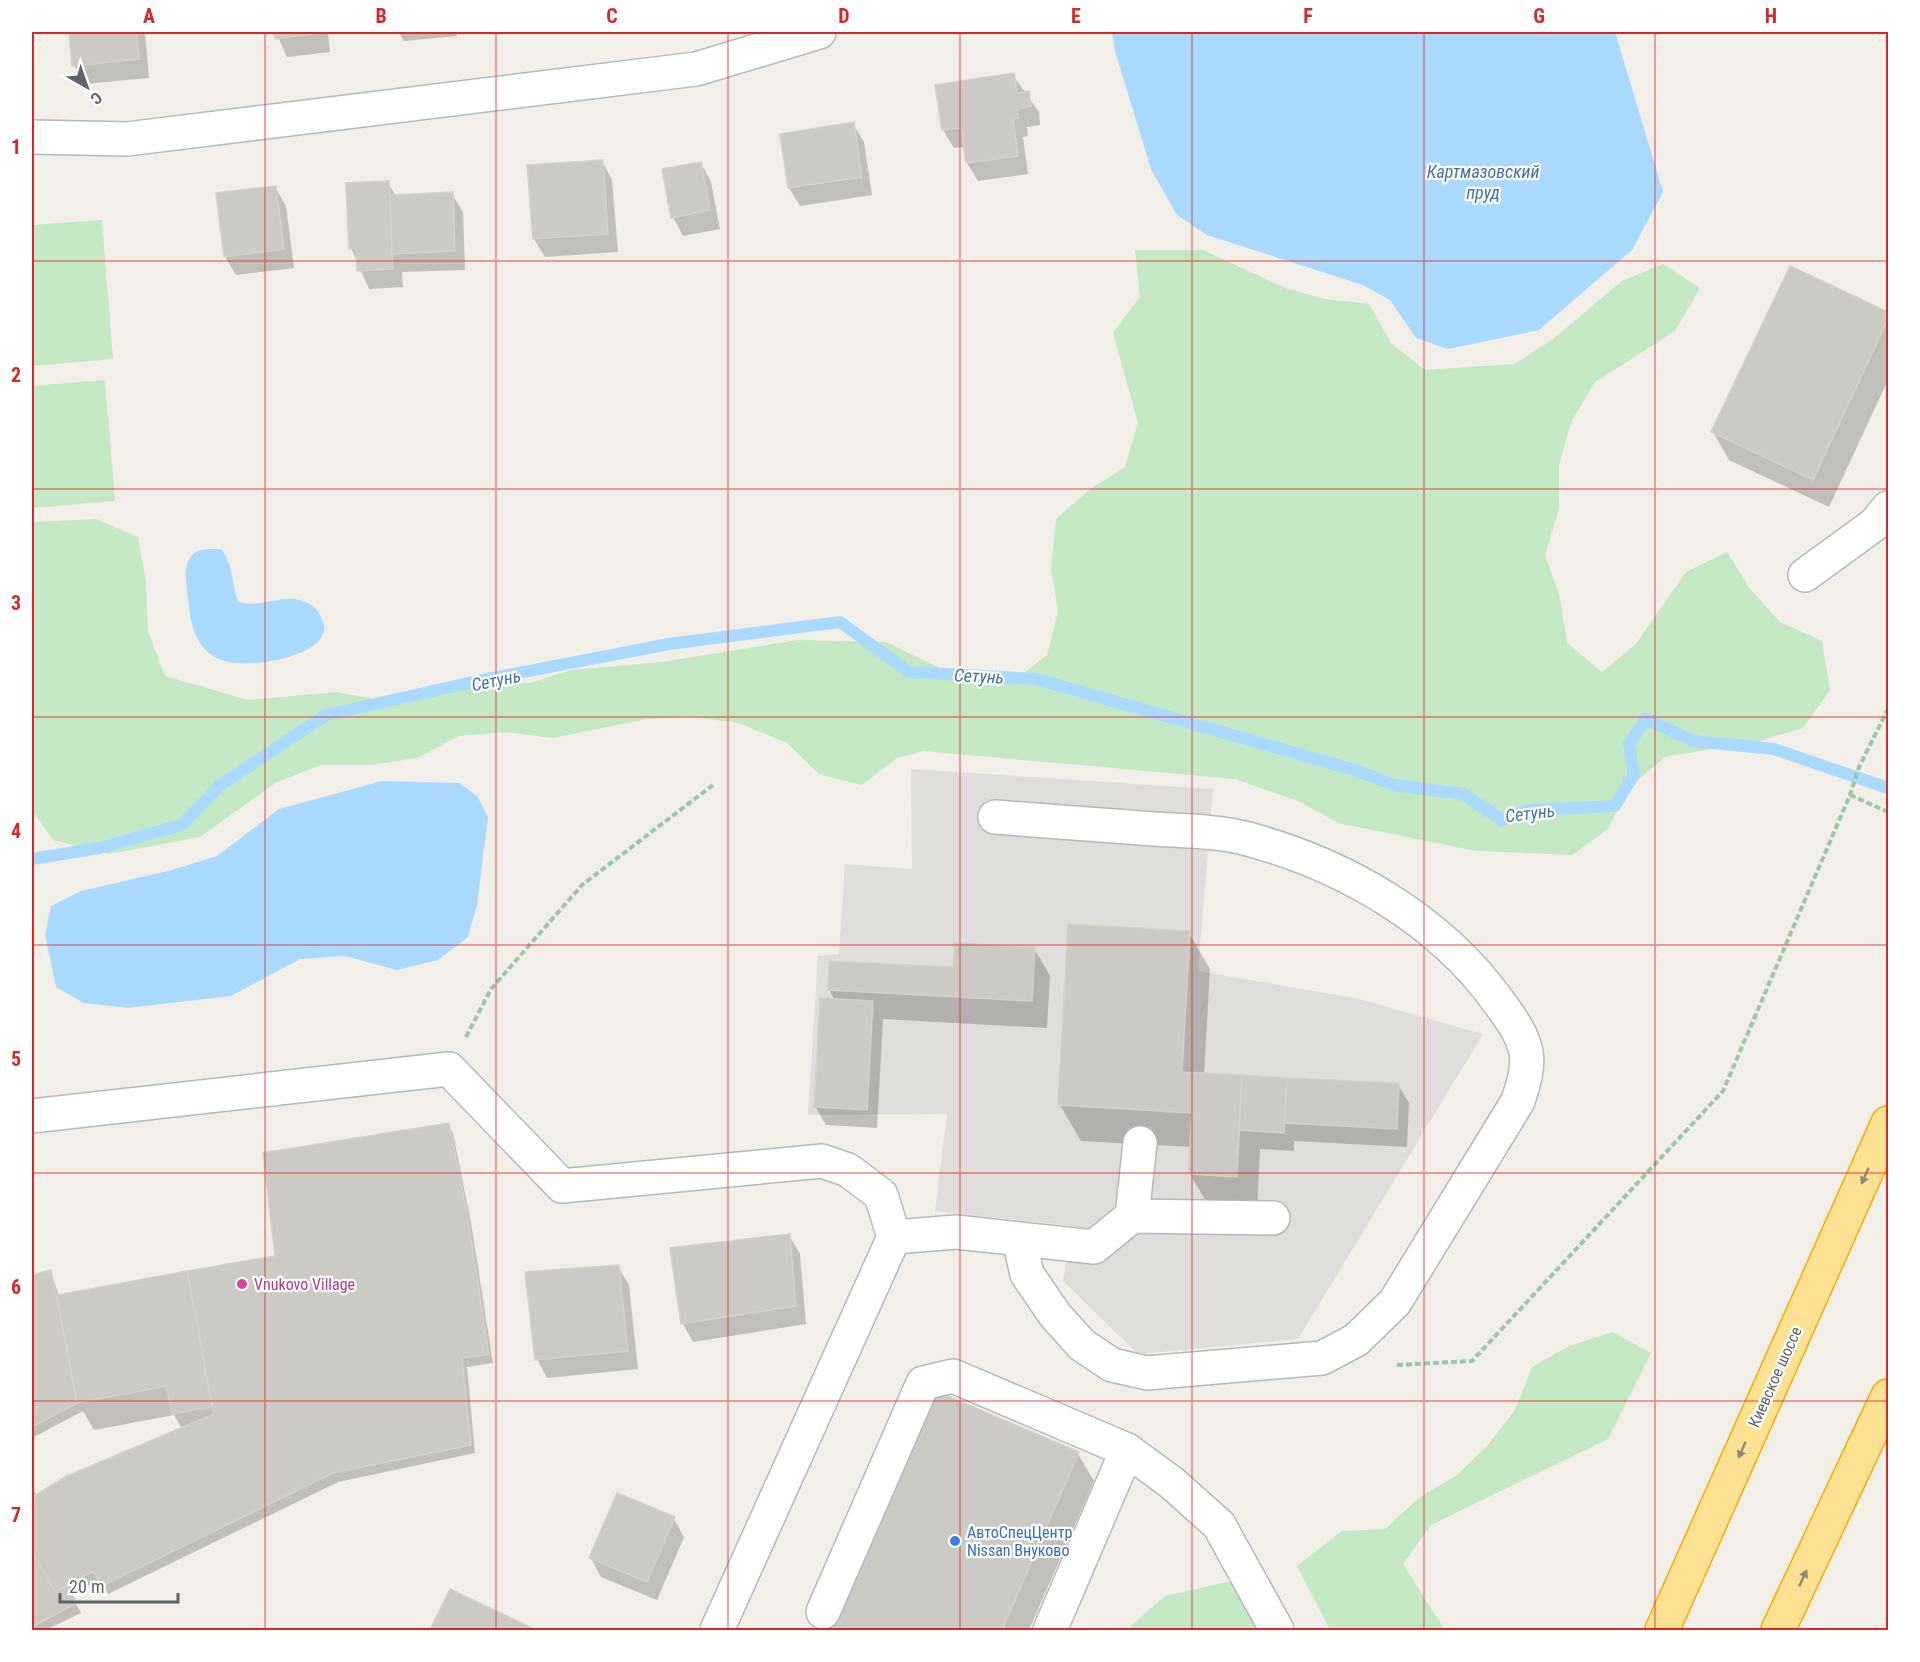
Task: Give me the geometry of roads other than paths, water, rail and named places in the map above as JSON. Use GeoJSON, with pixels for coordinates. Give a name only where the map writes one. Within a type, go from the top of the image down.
{"type":"FeatureCollection","features":[{"type":"Feature","properties":{"kind":"highway","name":"Киевское шоссе"},"geometry":{"type":"LineString","coordinates":[[1662,1630],[1888,1123]]}},
{"type":"Feature","properties":{"kind":"highway"},"geometry":{"type":"LineString","coordinates":[[1778,1630],[1888,1396]]}},
{"type":"Feature","properties":{"kind":"street"},"geometry":{"type":"LineString","coordinates":[[32,137],[128,139],[696,69],[819,32]]}},
{"type":"Feature","properties":{"kind":"street"},"geometry":{"type":"LineString","coordinates":[[1805,575],[1875,524],[1888,508]]}},
{"type":"Feature","properties":{"kind":"street"},"geometry":{"type":"LineString","coordinates":[[996,817],[1209,832],[1247,838],[1312,862],[1361,884],[1424,923],[1479,974],[1515,1023],[1526,1052],[1525,1079],[1518,1101],[1395,1302],[1356,1340],[1322,1358],[1147,1373],[1112,1365],[1082,1345],[1055,1315],[1028,1274],[1019,1239]]}},
{"type":"Feature","properties":{"kind":"street"},"geometry":{"type":"LineString","coordinates":[[32,1116],[449,1069],[561,1186],[822,1161],[848,1170],[881,1195],[894,1237],[717,1630]]}},
{"type":"Feature","properties":{"kind":"street"},"geometry":{"type":"LineString","coordinates":[[1132,1216],[1140,1143]]}},
{"type":"Feature","properties":{"kind":"street"},"geometry":{"type":"LineString","coordinates":[[894,1237],[956,1232],[1094,1247],[1132,1216],[1273,1218]]}},
{"type":"Feature","properties":{"kind":"street"},"geometry":{"type":"LineString","coordinates":[[823,1612],[922,1383],[953,1376],[1127,1450],[1172,1483],[1218,1525],[1277,1630]]}},
{"type":"Feature","properties":{"kind":"street"},"geometry":{"type":"LineString","coordinates":[[1050,1630],[1127,1450]]}},
{"type":"Feature","properties":{"kind":"water","name":"Картмазовский пруд"},"geometry":{"type":"Polygon","coordinates":[[[1112,32],[1615,32],[1663,192],[1632,250],[1539,330],[1448,349],[1416,338],[1390,300],[1363,285],[1207,235],[1177,215],[1151,169],[1115,51],[1112,32]]]}},
{"type":"Feature","properties":{"kind":"water"},"geometry":{"type":"Polygon","coordinates":[[[209,549],[221,549],[225,555],[239,602],[256,604],[280,599],[297,599],[313,606],[320,614],[324,626],[319,641],[312,647],[294,655],[257,663],[225,661],[213,656],[203,647],[196,635],[191,618],[186,578],[188,562],[192,555],[209,549]]]}},
{"type":"Feature","properties":{"kind":"water"},"geometry":{"type":"Polygon","coordinates":[[[382,781],[459,783],[477,796],[488,817],[477,905],[468,937],[438,960],[397,970],[345,956],[300,959],[231,996],[128,1008],[84,1003],[56,987],[45,934],[51,906],[81,891],[172,870],[217,856],[279,809],[382,781]]]}},
{"type":"Feature","properties":{"kind":"waterway","name":"Сетунь"},"geometry":{"type":"LineString","coordinates":[[32,859],[99,848],[182,825],[219,786],[326,715],[482,680],[669,644],[840,622],[909,672],[1036,679],[1358,771],[1394,785],[1463,794],[1502,820],[1528,810],[1615,806],[1634,774],[1629,744],[1646,719],[1693,741],[1774,749],[1888,788]]}},
{"type":"Feature","properties":{"kind":"place","name":"Vnukovo Village"},"geometry":{"type":"Point","coordinates":[242,1284]}},
{"type":"Feature","properties":{"kind":"place","name":"АвтоСпецЦентр Nissan Внуково"},"geometry":{"type":"Point","coordinates":[955,1541]}}]}
